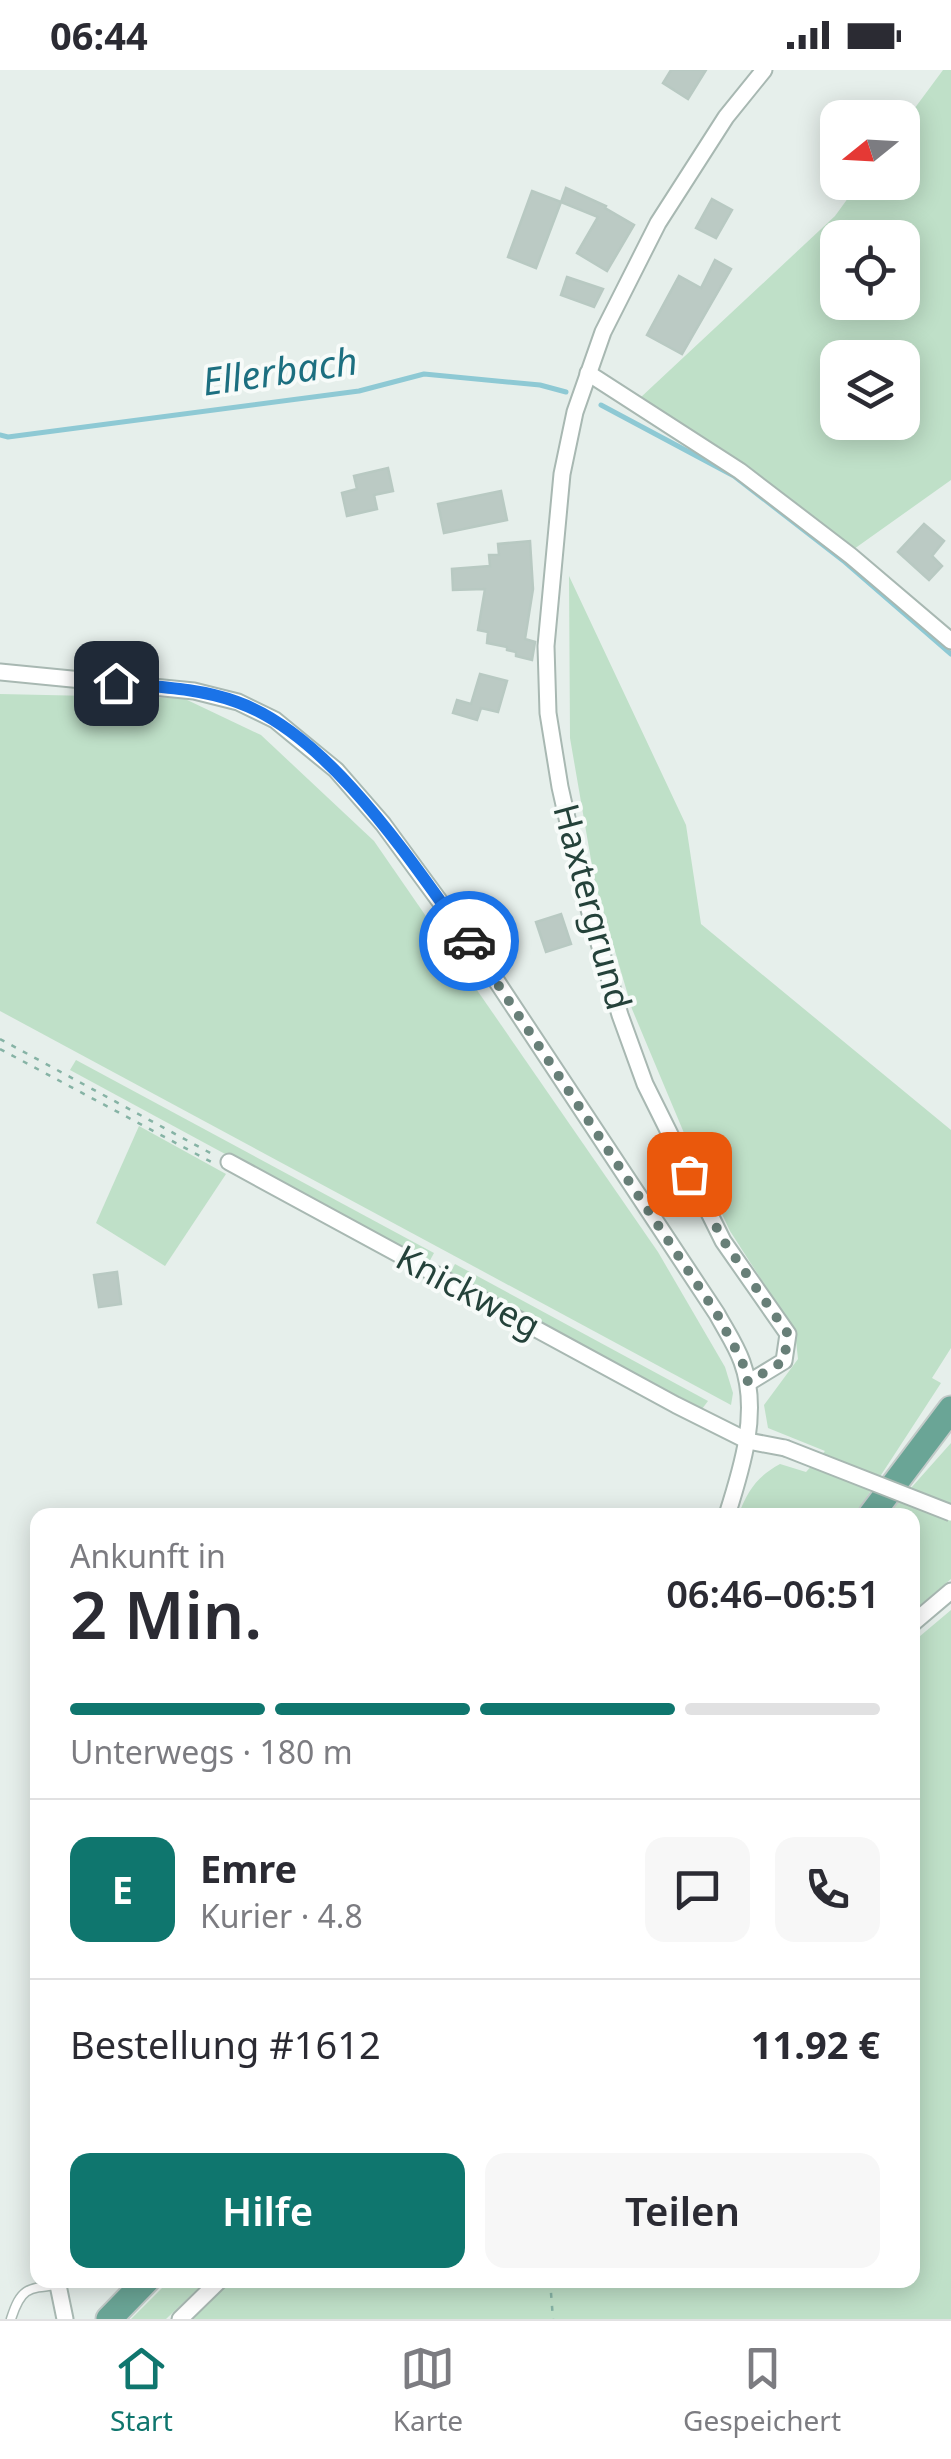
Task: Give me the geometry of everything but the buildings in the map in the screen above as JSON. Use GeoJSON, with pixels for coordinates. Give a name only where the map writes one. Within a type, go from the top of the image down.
{"type":"FeatureCollection","features":[{"type":"Feature","properties":{"kind":"main road"},"geometry":{"type":"LineString","coordinates":[[876,1508],[951,1409]]}},
{"type":"Feature","properties":{"kind":"main road"},"geometry":{"type":"LineString","coordinates":[[109,2319],[139,2288]]}},
{"type":"Feature","properties":{"kind":"street","name":"Haxtergrund"},"geometry":{"type":"LineString","coordinates":[[748,1382],[784,1361],[788,1334],[723,1240],[645,1084],[620,1016],[583,889],[551,738],[546,646],[562,474],[575,412],[603,332],[658,223],[726,118],[764,70]]}},
{"type":"Feature","properties":{"kind":"street"},"geometry":{"type":"LineString","coordinates":[[588,374],[740,471],[851,556],[951,641]]}},
{"type":"Feature","properties":{"kind":"street"},"geometry":{"type":"LineString","coordinates":[[0,672],[194,691],[238,702],[275,720],[336,770],[384,824],[482,959],[717,1314],[742,1361],[748,1382],[748,1441],[729,1508]]}},
{"type":"Feature","properties":{"kind":"street","name":"Knickweg"},"geometry":{"type":"LineString","coordinates":[[229,1162],[748,1441],[785,1448],[951,1513]]}},
{"type":"Feature","properties":{"kind":"street"},"geometry":{"type":"LineString","coordinates":[[920,1617],[951,1591]]}},
{"type":"Feature","properties":{"kind":"street"},"geometry":{"type":"LineString","coordinates":[[60,2288],[65,2319]]}},
{"type":"Feature","properties":{"kind":"street"},"geometry":{"type":"LineString","coordinates":[[180,2319],[212,2288]]}},
{"type":"Feature","properties":{"kind":"lane"},"geometry":{"type":"LineString","coordinates":[[11,2319],[21,2294],[30,2287]]}},
{"type":"Feature","properties":{"kind":"path"},"geometry":{"type":"LineString","coordinates":[[0,1039],[229,1162]]}},
{"type":"Feature","properties":{"kind":"path"},"geometry":{"type":"LineString","coordinates":[[551,2288],[553,2319]]}},
{"type":"Feature","properties":{"kind":"green space"},"geometry":{"type":"Polygon","coordinates":[[[943,70],[951,70],[951,480],[854,549],[744,465],[640,398],[820,230],[820,320],[920,320],[920,220],[831,220],[847,200],[920,200],[920,101],[943,70]]]}},
{"type":"Feature","properties":{"kind":"green space"},"geometry":{"type":"Polygon","coordinates":[[[569,576],[686,825],[701,924],[951,1130],[951,1348],[932,1378],[941,1383],[860,1508],[741,1508],[754,1485],[771,1469],[780,1464],[806,1472],[825,1451],[768,1428],[764,1405],[798,1359],[795,1332],[730,1231],[632,1009],[595,883],[570,738],[569,576]]]}},
{"type":"Feature","properties":{"kind":"green space"},"geometry":{"type":"Polygon","coordinates":[[[0,694],[183,698],[261,735],[374,841],[658,1252],[725,1367],[733,1393],[731,1405],[0,1011],[0,694]]]}},
{"type":"Feature","properties":{"kind":"green space"},"geometry":{"type":"Polygon","coordinates":[[[76,1060],[434,1253],[428,1264],[70,1070],[76,1060]]]}},
{"type":"Feature","properties":{"kind":"green space"},"geometry":{"type":"Polygon","coordinates":[[[139,1126],[226,1174],[165,1266],[96,1223],[139,1126]]]}},
{"type":"Feature","properties":{"kind":"green space"},"geometry":{"type":"Polygon","coordinates":[[[455,1264],[708,1401],[702,1409],[449,1275],[455,1264]]]}},
{"type":"Feature","properties":{"kind":"green space"},"geometry":{"type":"Polygon","coordinates":[[[951,1443],[951,1579],[920,1605],[920,1508],[893,1508],[951,1443]]]}},
{"type":"Feature","properties":{"kind":"green space"},"geometry":{"type":"Polygon","coordinates":[[[951,1610],[951,2319],[189,2319],[222,2288],[920,2288],[920,1636],[951,1610]]]}},
{"type":"Feature","properties":{"kind":"green space"},"geometry":{"type":"Polygon","coordinates":[[[162,2288],[199,2288],[166,2319],[131,2319],[162,2288]]]}},
{"type":"Feature","properties":{"kind":"waterway","name":"Ellerbach"},"geometry":{"type":"LineString","coordinates":[[0,435],[359,391],[424,374],[540,385],[566,392]]}},
{"type":"Feature","properties":{"kind":"waterway","name":"Ellerbach"},"geometry":{"type":"LineString","coordinates":[[601,405],[734,476],[845,562],[951,654]]}},
{"type":"Feature","properties":{"kind":"way so far"},"geometry":{"type":"LineString","coordinates":[[469,941],[717,1314],[742,1361],[748,1382],[784,1361],[788,1334],[723,1240],[689,1174]]}},
{"type":"Feature","properties":{"kind":"route"},"geometry":{"type":"LineString","coordinates":[[116,683],[194,691],[238,702],[275,720],[336,770],[384,824],[469,941]]}}]}
